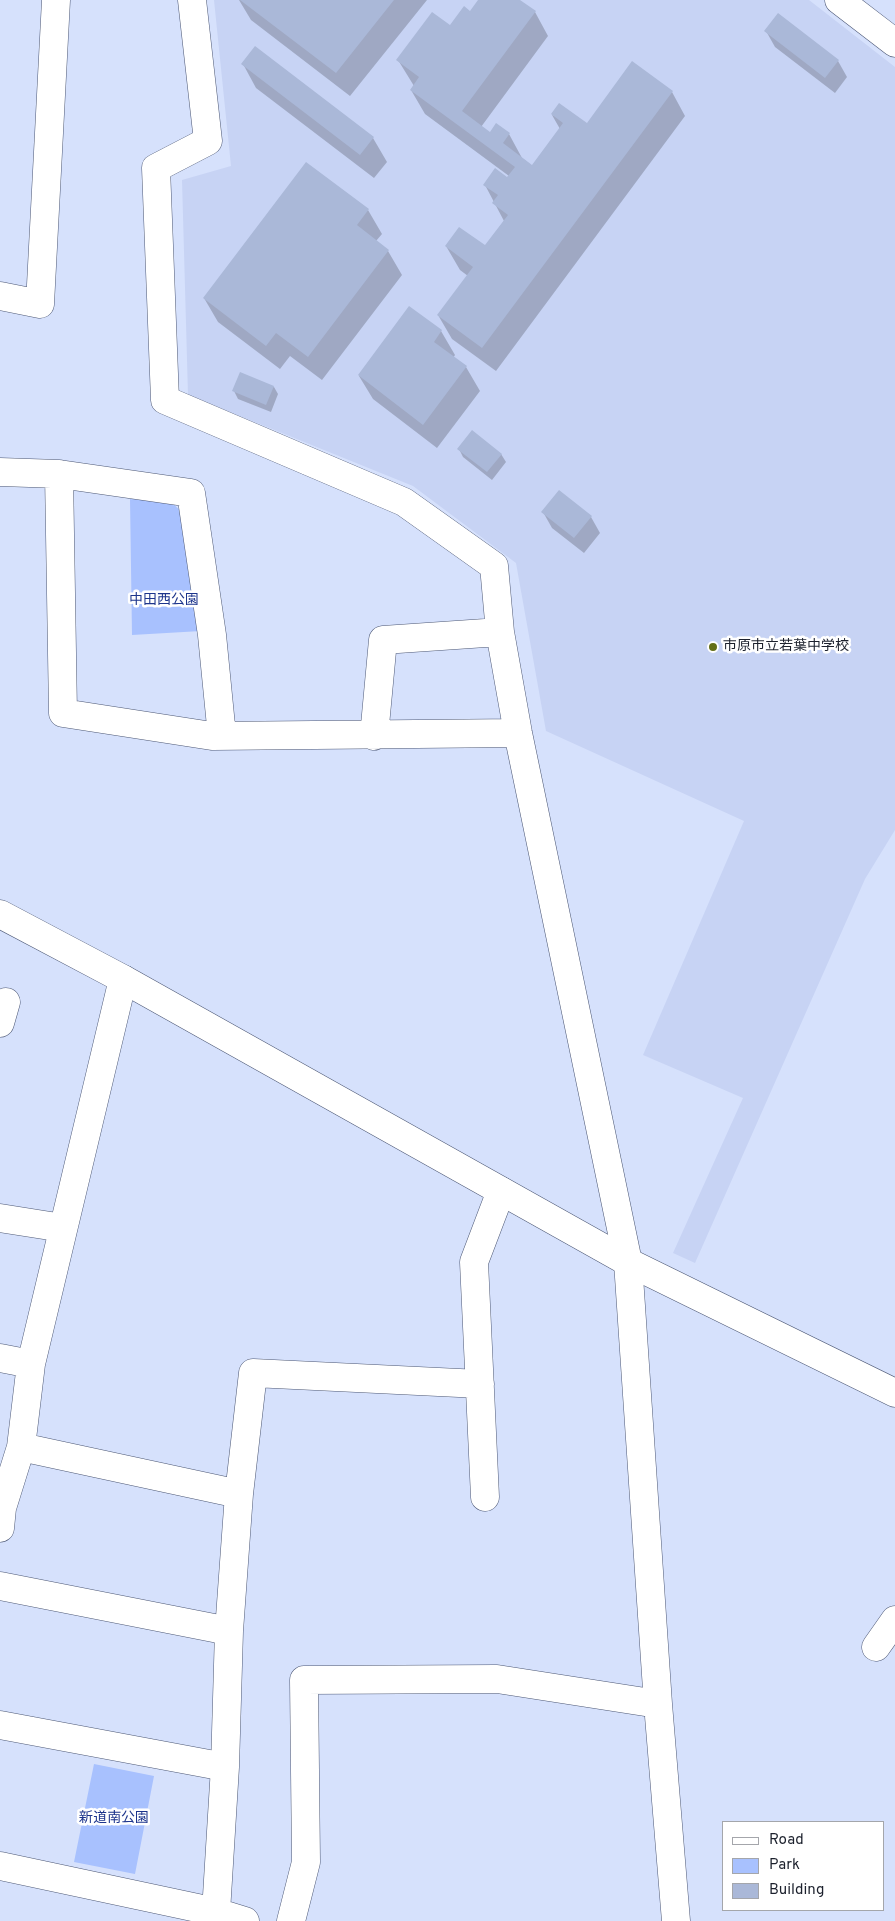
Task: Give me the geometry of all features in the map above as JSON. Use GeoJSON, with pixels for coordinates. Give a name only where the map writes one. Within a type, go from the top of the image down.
{"type":"FeatureCollection","features":[{"type":"Feature","properties":{"kind":"street"},"geometry":{"type":"LineString","coordinates":[[0,296],[40,304],[56,0]]}},
{"type":"Feature","properties":{"kind":"street"},"geometry":{"type":"LineString","coordinates":[[192,0],[208,141],[156,168],[165,400],[404,502],[494,566],[500,632],[518,733],[628,1262],[658,1704],[676,1921]]}},
{"type":"Feature","properties":{"kind":"street"},"geometry":{"type":"LineString","coordinates":[[839,0],[895,43]]}},
{"type":"Feature","properties":{"kind":"street"},"geometry":{"type":"LineString","coordinates":[[0,472],[59,474],[191,493],[212,635],[222,736]]}},
{"type":"Feature","properties":{"kind":"street"},"geometry":{"type":"LineString","coordinates":[[59,474],[63,713],[212,736],[374,736],[518,733]]}},
{"type":"Feature","properties":{"kind":"street"},"geometry":{"type":"LineString","coordinates":[[374,736],[383,640],[500,632]]}},
{"type":"Feature","properties":{"kind":"street"},"geometry":{"type":"LineString","coordinates":[[0,914],[123,979],[628,1262],[895,1393]]}},
{"type":"Feature","properties":{"kind":"street"},"geometry":{"type":"LineString","coordinates":[[1,1515],[21,1447],[31,1364],[123,979]]}},
{"type":"Feature","properties":{"kind":"street"},"geometry":{"type":"LineString","coordinates":[[485,1497],[474,1262],[501,1191]]}},
{"type":"Feature","properties":{"kind":"street"},"geometry":{"type":"LineString","coordinates":[[0,1218],[63,1228]]}},
{"type":"Feature","properties":{"kind":"street"},"geometry":{"type":"LineString","coordinates":[[0,1358],[31,1364]]}},
{"type":"Feature","properties":{"kind":"street"},"geometry":{"type":"LineString","coordinates":[[216,1912],[226,1767],[230,1631],[239,1494],[253,1373],[480,1384]]}},
{"type":"Feature","properties":{"kind":"street"},"geometry":{"type":"LineString","coordinates":[[21,1447],[239,1494]]}},
{"type":"Feature","properties":{"kind":"street"},"geometry":{"type":"LineString","coordinates":[[0,1586],[230,1631]]}},
{"type":"Feature","properties":{"kind":"street"},"geometry":{"type":"LineString","coordinates":[[876,1647],[895,1620]]}},
{"type":"Feature","properties":{"kind":"street"},"geometry":{"type":"LineString","coordinates":[[291,1921],[306,1862],[304,1680],[497,1679],[658,1704]]}},
{"type":"Feature","properties":{"kind":"street"},"geometry":{"type":"LineString","coordinates":[[0,1725],[226,1767]]}},
{"type":"Feature","properties":{"kind":"street"},"geometry":{"type":"LineString","coordinates":[[0,1866],[216,1912],[246,1921]]}},
{"type":"Feature","properties":{"kind":"shaded area","name":"市原市立若葉中学校"},"geometry":{"type":"Polygon","coordinates":[[[214,0],[809,0],[895,67],[895,830],[865,879],[695,1263],[673,1253],[743,1098],[643,1055],[744,821],[546,731],[516,563],[413,486],[188,395],[182,180],[231,166],[214,0]]]}},
{"type":"Feature","properties":{"kind":"green space","name":"中田西公園"},"geometry":{"type":"Polygon","coordinates":[[[130,499],[170,501],[183,513],[201,631],[132,635],[130,499]]]}},
{"type":"Feature","properties":{"kind":"green space","name":"新道南公園"},"geometry":{"type":"Polygon","coordinates":[[[94,1764],[154,1776],[135,1874],[74,1862],[94,1764]]]}},
{"type":"Feature","properties":{"kind":"building"},"geometry":{"type":"Polygon","coordinates":[[[240,0],[394,0],[336,73],[240,0]]]}},
{"type":"Feature","properties":{"kind":"building"},"geometry":{"type":"Polygon","coordinates":[[[478,0],[520,0],[536,11],[462,111],[490,132],[496,123],[510,133],[503,143],[532,165],[563,123],[551,114],[559,103],[587,123],[632,61],[673,91],[482,348],[437,315],[473,267],[445,246],[459,227],[485,245],[508,215],[492,203],[498,195],[483,185],[495,168],[507,177],[515,167],[410,90],[419,77],[396,60],[432,12],[450,25],[464,6],[470,11],[478,0]]]}},
{"type":"Feature","properties":{"kind":"building"},"geometry":{"type":"Polygon","coordinates":[[[778,13],[839,60],[825,78],[764,31],[778,13]]]}},
{"type":"Feature","properties":{"kind":"building"},"geometry":{"type":"Polygon","coordinates":[[[255,46],[374,137],[360,155],[241,64],[255,46]]]}},
{"type":"Feature","properties":{"kind":"building"},"geometry":{"type":"Polygon","coordinates":[[[306,162],[369,209],[357,225],[389,250],[308,357],[276,333],[266,346],[203,298],[306,162]]]}},
{"type":"Feature","properties":{"kind":"building"},"geometry":{"type":"Polygon","coordinates":[[[409,306],[442,330],[434,342],[467,366],[423,425],[358,375],[409,306]]]}},
{"type":"Feature","properties":{"kind":"building"},"geometry":{"type":"Polygon","coordinates":[[[240,372],[274,386],[266,405],[232,391],[240,372]]]}},
{"type":"Feature","properties":{"kind":"building"},"geometry":{"type":"Polygon","coordinates":[[[472,430],[502,454],[487,472],[457,449],[472,430]]]}},
{"type":"Feature","properties":{"kind":"building"},"geometry":{"type":"Polygon","coordinates":[[[559,490],[592,516],[574,538],[541,512],[559,490]]]}},
{"type":"Feature","properties":{"kind":"place","name":"市原市立若葉中学校"},"geometry":{"type":"Point","coordinates":[713,647]}}]}
